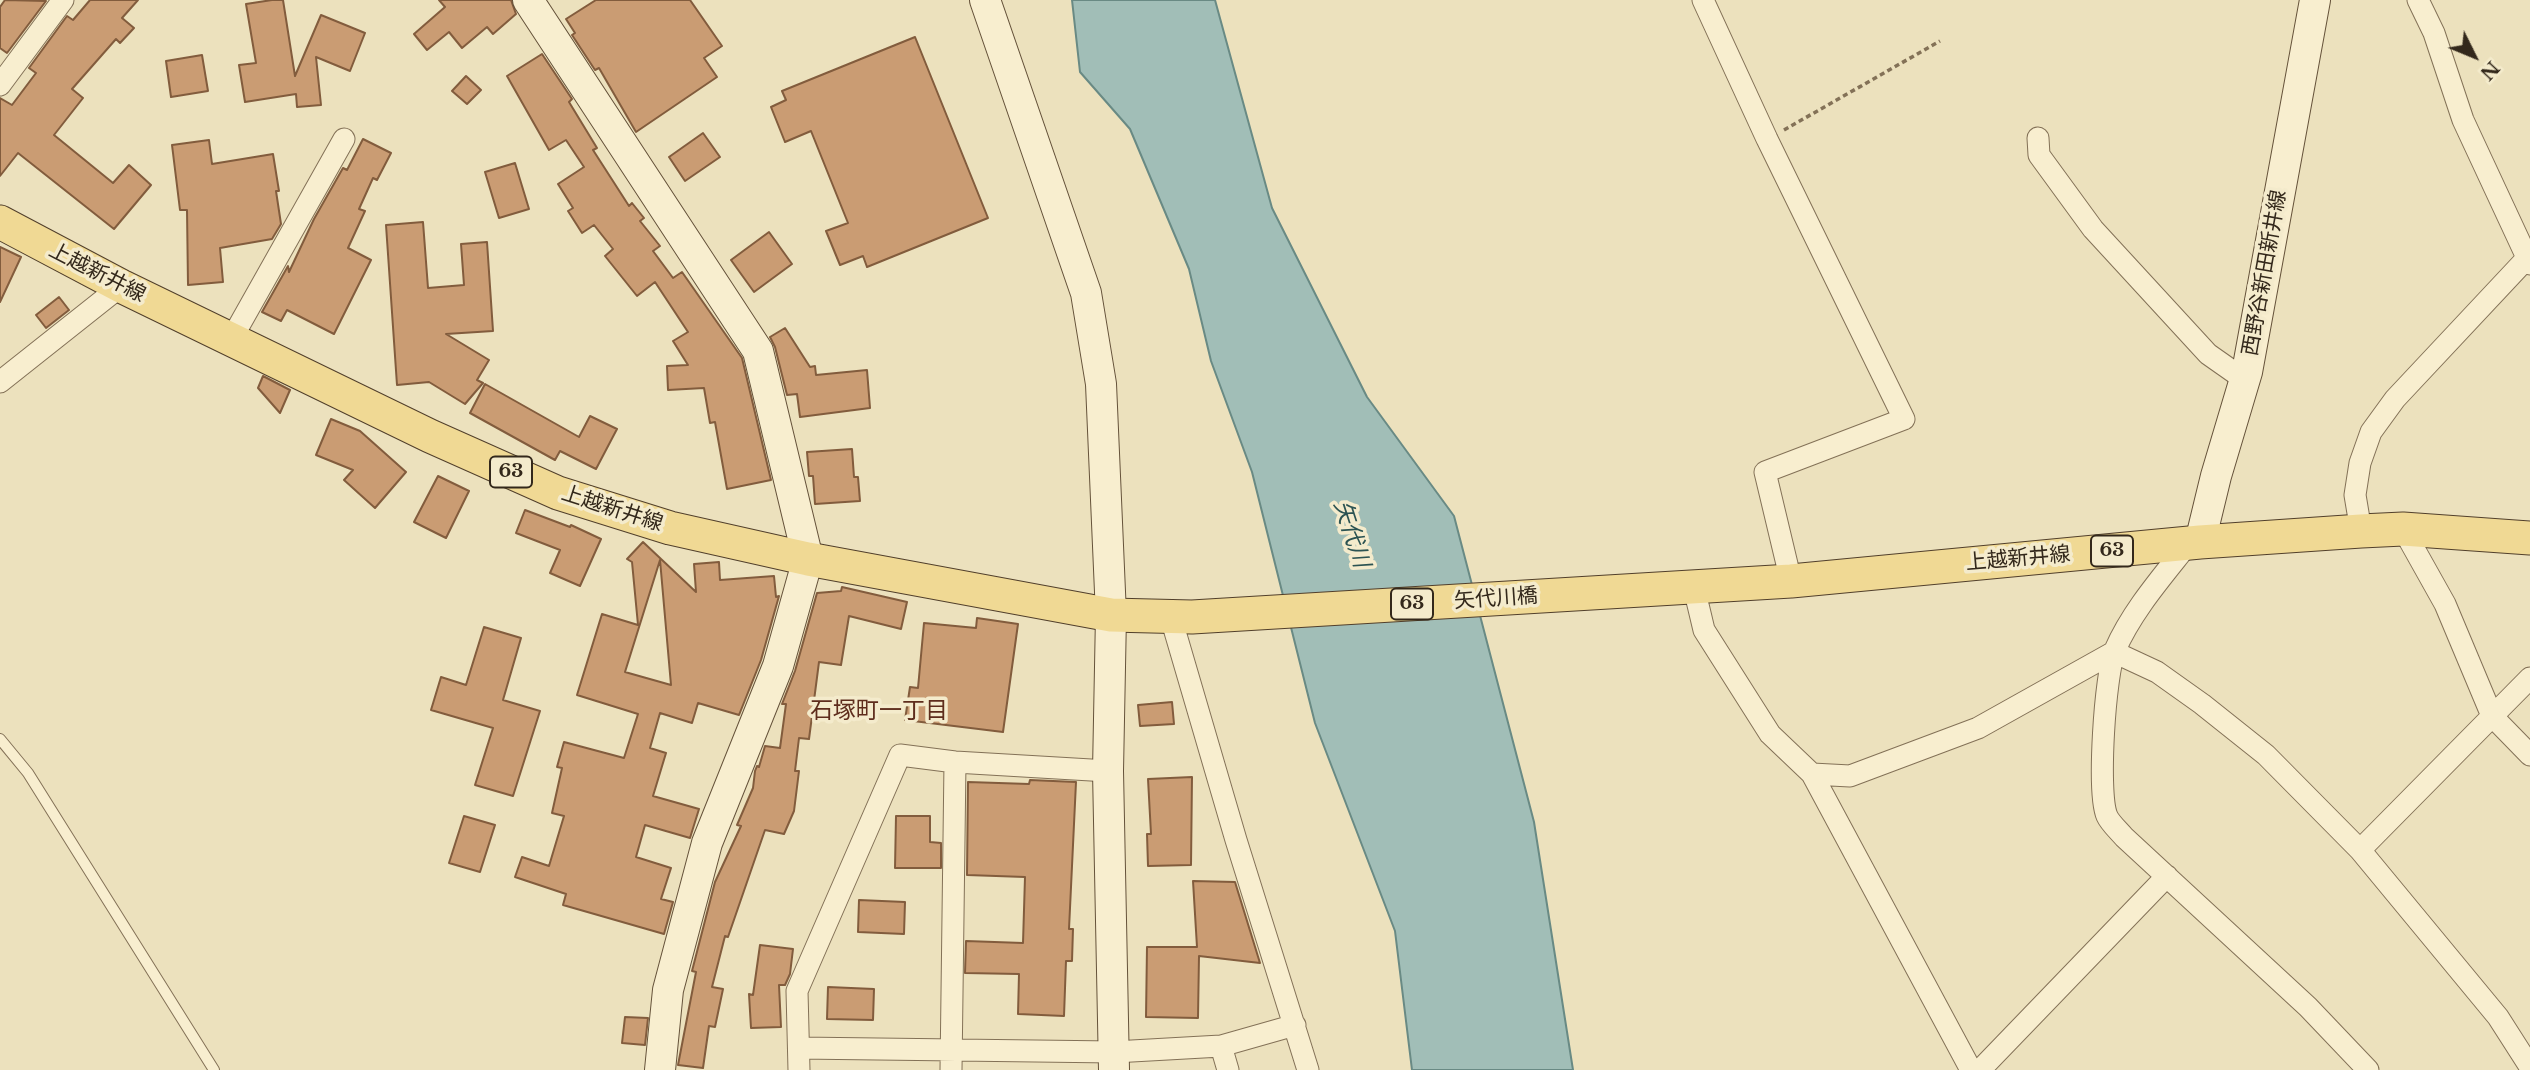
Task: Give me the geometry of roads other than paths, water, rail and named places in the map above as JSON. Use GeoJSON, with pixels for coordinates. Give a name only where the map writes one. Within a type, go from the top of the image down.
{"type":"FeatureCollection","features":[{"type":"Feature","properties":{"kind":"main road","name":"上越新井線"},"geometry":{"type":"LineString","coordinates":[[0,222],[121,286],[430,436],[558,493],[670,528],[808,559],[1111,615],[1182,618]]}},
{"type":"Feature","properties":{"kind":"main road","name":"上越新井線"},"geometry":{"type":"LineString","coordinates":[[1632,590],[1791,581],[2194,543],[2361,531],[2403,529],[2530,538]]}},
{"type":"Feature","properties":{"kind":"main road","name":"矢代川橋"},"geometry":{"type":"LineString","coordinates":[[1182,618],[1632,590]]}},
{"type":"Feature","properties":{"kind":"street"},"geometry":{"type":"LineString","coordinates":[[0,85],[63,0]]}},
{"type":"Feature","properties":{"kind":"street"},"geometry":{"type":"LineString","coordinates":[[528,0],[758,351],[808,559],[778,666],[707,844],[668,990],[660,1070]]}},
{"type":"Feature","properties":{"kind":"street"},"geometry":{"type":"LineString","coordinates":[[985,0],[1086,293],[1101,384],[1111,615],[1108,771],[1114,1061]]}},
{"type":"Feature","properties":{"kind":"street"},"geometry":{"type":"LineString","coordinates":[[1703,0],[1767,139],[1905,419],[1765,472],[1791,581]]}},
{"type":"Feature","properties":{"kind":"street","name":"西野谷新田新井線"},"geometry":{"type":"LineString","coordinates":[[2194,543],[2245,380],[2315,0]]}},
{"type":"Feature","properties":{"kind":"street"},"geometry":{"type":"LineString","coordinates":[[2361,531],[2355,495],[2360,464],[2371,432],[2395,399],[2529,259],[2463,120],[2434,33],[2418,0]]}},
{"type":"Feature","properties":{"kind":"street"},"geometry":{"type":"LineString","coordinates":[[2038,138],[2039,155],[2093,229],[2208,354],[2245,380]]}},
{"type":"Feature","properties":{"kind":"street"},"geometry":{"type":"LineString","coordinates":[[232,338],[344,139]]}},
{"type":"Feature","properties":{"kind":"street"},"geometry":{"type":"LineString","coordinates":[[0,382],[121,286]]}},
{"type":"Feature","properties":{"kind":"street"},"geometry":{"type":"LineString","coordinates":[[2403,529],[2445,604],[2492,716],[2530,755]]}},
{"type":"Feature","properties":{"kind":"street"},"geometry":{"type":"LineString","coordinates":[[2194,543],[2132,619],[2114,652],[2107,695],[2104,747],[2107,816],[2124,837],[2308,1007],[2368,1070]]}},
{"type":"Feature","properties":{"kind":"street"},"geometry":{"type":"LineString","coordinates":[[1695,588],[1704,631],[1770,734],[1812,774],[1971,1070]]}},
{"type":"Feature","properties":{"kind":"street"},"geometry":{"type":"LineString","coordinates":[[1182,618],[1236,840],[1308,1070]]}},
{"type":"Feature","properties":{"kind":"street"},"geometry":{"type":"LineString","coordinates":[[1812,774],[1850,776],[1978,728],[2114,652]]}},
{"type":"Feature","properties":{"kind":"street"},"geometry":{"type":"LineString","coordinates":[[2114,652],[2157,672],[2266,755],[2360,850],[2498,1017],[2530,1067]]}},
{"type":"Feature","properties":{"kind":"street"},"geometry":{"type":"LineString","coordinates":[[2360,850],[2530,678]]}},
{"type":"Feature","properties":{"kind":"street"},"geometry":{"type":"LineString","coordinates":[[1108,771],[955,762],[900,755],[797,991],[799,1059],[1114,1061],[1221,1046],[1296,1025]]}},
{"type":"Feature","properties":{"kind":"street"},"geometry":{"type":"LineString","coordinates":[[951,1061],[955,762]]}},
{"type":"Feature","properties":{"kind":"street"},"geometry":{"type":"LineString","coordinates":[[1980,1070],[2167,876]]}},
{"type":"Feature","properties":{"kind":"street"},"geometry":{"type":"LineString","coordinates":[[1221,1046],[1228,1070]]}},
{"type":"Feature","properties":{"kind":"lane"},"geometry":{"type":"LineString","coordinates":[[0,739],[28,774],[214,1070]]}},
{"type":"Feature","properties":{"kind":"water","name":"矢代川"},"geometry":{"type":"Polygon","coordinates":[[[1072,0],[1215,0],[1272,208],[1367,397],[1454,516],[1534,822],[1573,1070],[1412,1070],[1395,931],[1315,723],[1252,472],[1211,361],[1189,269],[1130,129],[1080,72],[1072,0]]]}},
{"type":"Feature","properties":{"kind":"district","name":"石塚町一丁目"},"geometry":{"type":"Point","coordinates":[879,712]}}]}
